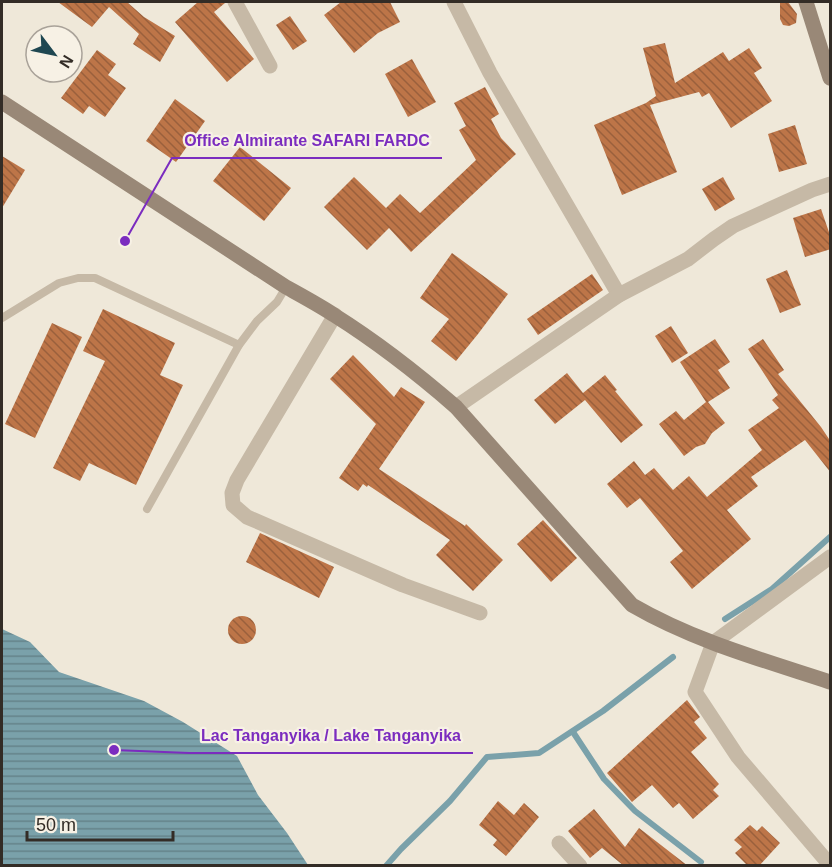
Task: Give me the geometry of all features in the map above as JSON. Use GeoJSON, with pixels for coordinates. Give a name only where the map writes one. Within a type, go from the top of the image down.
{"type":"FeatureCollection","features":[{"type":"Feature","properties":{"kind":"street"},"geometry":{"type":"LineString","coordinates":[[235,2],[270,66]]}},
{"type":"Feature","properties":{"kind":"street"},"geometry":{"type":"LineString","coordinates":[[454,2],[490,73],[619,296]]}},
{"type":"Feature","properties":{"kind":"street"},"geometry":{"type":"LineString","coordinates":[[806,2],[831,78]]}},
{"type":"Feature","properties":{"kind":"street"},"geometry":{"type":"LineString","coordinates":[[2,102],[286,287],[335,315],[396,357],[456,407],[632,605],[655,618],[713,643],[831,682]]}},
{"type":"Feature","properties":{"kind":"street"},"geometry":{"type":"LineString","coordinates":[[456,407],[619,296],[688,259],[733,226],[812,190],[831,184]]}},
{"type":"Feature","properties":{"kind":"street"},"geometry":{"type":"LineString","coordinates":[[335,315],[237,480],[232,493],[233,505],[247,517],[403,585],[480,613]]}},
{"type":"Feature","properties":{"kind":"street"},"geometry":{"type":"LineString","coordinates":[[831,557],[713,643],[695,692],[738,757],[831,865]]}},
{"type":"Feature","properties":{"kind":"street"},"geometry":{"type":"LineString","coordinates":[[559,843],[580,866]]}},
{"type":"Feature","properties":{"kind":"lane"},"geometry":{"type":"LineString","coordinates":[[2,318],[59,283],[78,278],[95,278],[239,345]]}},
{"type":"Feature","properties":{"kind":"lane"},"geometry":{"type":"LineString","coordinates":[[147,509],[239,345],[257,321],[277,302],[286,287]]}},
{"type":"Feature","properties":{"kind":"water"},"geometry":{"type":"Polygon","coordinates":[[[2,629],[30,642],[59,672],[144,701],[237,756],[258,795],[308,865],[2,865],[2,629]]]}},
{"type":"Feature","properties":{"kind":"building"},"geometry":{"type":"Polygon","coordinates":[[[58,2],[127,2],[144,17],[175,36],[160,62],[133,44],[139,34],[109,7],[92,27],[58,2]]]}},
{"type":"Feature","properties":{"kind":"building"},"geometry":{"type":"Polygon","coordinates":[[[198,2],[225,2],[214,12],[254,59],[227,82],[175,22],[198,2]]]}},
{"type":"Feature","properties":{"kind":"building"},"geometry":{"type":"Polygon","coordinates":[[[341,2],[390,2],[400,22],[378,33],[354,53],[324,15],[341,2]]]}},
{"type":"Feature","properties":{"kind":"building"},"geometry":{"type":"Polygon","coordinates":[[[780,2],[788,2],[797,14],[796,23],[789,26],[783,25],[780,19],[780,2]]]}},
{"type":"Feature","properties":{"kind":"building"},"geometry":{"type":"Polygon","coordinates":[[[290,16],[307,41],[293,50],[276,25],[290,16]]]}},
{"type":"Feature","properties":{"kind":"building"},"geometry":{"type":"Polygon","coordinates":[[[665,43],[675,83],[723,52],[729,61],[749,48],[762,68],[754,73],[772,101],[731,128],[709,93],[702,97],[699,92],[650,105],[677,172],[622,195],[594,125],[646,103],[656,96],[643,48],[665,43]]]}},
{"type":"Feature","properties":{"kind":"building"},"geometry":{"type":"Polygon","coordinates":[[[97,50],[116,64],[108,75],[126,88],[105,117],[89,106],[83,114],[61,98],[72,84],[84,84],[84,67],[97,50]]]}},
{"type":"Feature","properties":{"kind":"building"},"geometry":{"type":"Polygon","coordinates":[[[412,59],[436,102],[408,117],[385,74],[412,59]]]}},
{"type":"Feature","properties":{"kind":"building"},"geometry":{"type":"Polygon","coordinates":[[[485,87],[499,114],[491,119],[501,138],[516,154],[411,252],[389,228],[367,250],[324,207],[354,177],[386,208],[400,194],[420,213],[476,160],[459,130],[466,126],[454,103],[485,87]]]}},
{"type":"Feature","properties":{"kind":"building"},"geometry":{"type":"Polygon","coordinates":[[[175,99],[205,121],[176,162],[146,141],[175,99]]]}},
{"type":"Feature","properties":{"kind":"building"},"geometry":{"type":"Polygon","coordinates":[[[795,125],[807,164],[779,172],[768,134],[795,125]]]}},
{"type":"Feature","properties":{"kind":"building"},"geometry":{"type":"Polygon","coordinates":[[[240,147],[291,188],[264,221],[213,181],[240,147]]]}},
{"type":"Feature","properties":{"kind":"building"},"geometry":{"type":"Polygon","coordinates":[[[2,156],[25,170],[2,208],[2,156]]]}},
{"type":"Feature","properties":{"kind":"building"},"geometry":{"type":"Polygon","coordinates":[[[723,177],[735,199],[715,211],[702,189],[723,177]]]}},
{"type":"Feature","properties":{"kind":"building"},"geometry":{"type":"Polygon","coordinates":[[[821,209],[831,238],[831,249],[805,257],[793,218],[821,209]]]}},
{"type":"Feature","properties":{"kind":"building"},"geometry":{"type":"Polygon","coordinates":[[[452,253],[508,294],[456,361],[431,341],[449,319],[420,298],[452,253]]]}},
{"type":"Feature","properties":{"kind":"building"},"geometry":{"type":"Polygon","coordinates":[[[787,270],[801,305],[780,313],[766,279],[787,270]]]}},
{"type":"Feature","properties":{"kind":"building"},"geometry":{"type":"Polygon","coordinates":[[[592,274],[603,290],[538,335],[527,319],[592,274]]]}},
{"type":"Feature","properties":{"kind":"building"},"geometry":{"type":"Polygon","coordinates":[[[103,309],[175,343],[160,375],[183,385],[136,485],[89,463],[80,481],[53,468],[105,361],[83,351],[103,309]]]}},
{"type":"Feature","properties":{"kind":"building"},"geometry":{"type":"Polygon","coordinates":[[[52,323],[82,337],[35,438],[5,424],[52,323]]]}},
{"type":"Feature","properties":{"kind":"building"},"geometry":{"type":"Polygon","coordinates":[[[671,326],[688,353],[672,363],[655,336],[671,326]]]}},
{"type":"Feature","properties":{"kind":"building"},"geometry":{"type":"Polygon","coordinates":[[[715,339],[730,362],[718,370],[730,388],[708,402],[725,423],[712,433],[705,444],[696,447],[684,456],[659,424],[676,411],[684,420],[706,402],[680,362],[715,339]]]}},
{"type":"Feature","properties":{"kind":"building"},"geometry":{"type":"Polygon","coordinates":[[[763,339],[784,370],[778,374],[831,442],[831,473],[805,440],[751,477],[758,486],[727,510],[751,539],[692,589],[670,562],[683,551],[640,498],[627,508],[607,484],[634,461],[645,475],[654,468],[673,490],[689,476],[707,497],[762,450],[748,430],[779,408],[772,400],[778,395],[748,349],[763,339]]]}},
{"type":"Feature","properties":{"kind":"building"},"geometry":{"type":"Polygon","coordinates":[[[353,355],[394,397],[401,387],[425,402],[379,469],[465,526],[466,524],[503,560],[473,591],[436,555],[450,540],[368,485],[367,487],[363,484],[358,491],[339,478],[376,424],[330,379],[353,355]]]}},
{"type":"Feature","properties":{"kind":"building"},"geometry":{"type":"Polygon","coordinates":[[[567,373],[583,393],[605,375],[643,425],[621,443],[585,400],[555,424],[534,400],[567,373]]]}},
{"type":"Feature","properties":{"kind":"building"},"geometry":{"type":"Polygon","coordinates":[[[543,520],[577,558],[551,582],[517,544],[543,520]]]}},
{"type":"Feature","properties":{"kind":"building"},"geometry":{"type":"Polygon","coordinates":[[[260,533],[334,567],[319,598],[246,562],[260,533]]]}},
{"type":"Feature","properties":{"kind":"building"},"geometry":{"type":"Polygon","coordinates":[[[242,616],[252,620],[256,630],[252,640],[242,644],[232,640],[228,630],[232,620],[242,616]]]}},
{"type":"Feature","properties":{"kind":"building"},"geometry":{"type":"Polygon","coordinates":[[[687,700],[700,717],[694,722],[707,738],[691,752],[719,784],[713,790],[719,796],[693,819],[679,803],[673,808],[652,785],[632,802],[607,773],[687,700]]]}},
{"type":"Feature","properties":{"kind":"building"},"geometry":{"type":"Polygon","coordinates":[[[498,801],[514,815],[524,803],[539,817],[506,856],[493,845],[497,840],[479,825],[498,801]]]}},
{"type":"Feature","properties":{"kind":"building"},"geometry":{"type":"Polygon","coordinates":[[[594,809],[625,847],[639,828],[688,866],[624,866],[602,848],[590,858],[568,831],[594,809]]]}},
{"type":"Feature","properties":{"kind":"building"},"geometry":{"type":"Polygon","coordinates":[[[750,825],[757,831],[762,826],[780,843],[759,866],[748,866],[735,853],[742,847],[734,840],[750,825]]]}},
{"type":"Feature","properties":{"kind":"waterway"},"geometry":{"type":"LineString","coordinates":[[725,619],[772,589],[830,537]]}},
{"type":"Feature","properties":{"kind":"waterway"},"geometry":{"type":"LineString","coordinates":[[386,866],[450,801],[487,757],[539,753],[603,711],[673,657]]}},
{"type":"Feature","properties":{"kind":"waterway"},"geometry":{"type":"LineString","coordinates":[[573,732],[604,779],[635,811],[701,862]]}},
{"type":"Feature","properties":{"kind":"place","name":"Office Almirante SAFARI FARDC"},"geometry":{"type":"Point","coordinates":[125,241]}},
{"type":"Feature","properties":{"kind":"place","name":"Lac Tanganyika / Lake Tanganyika"},"geometry":{"type":"Point","coordinates":[114,750]}}]}
